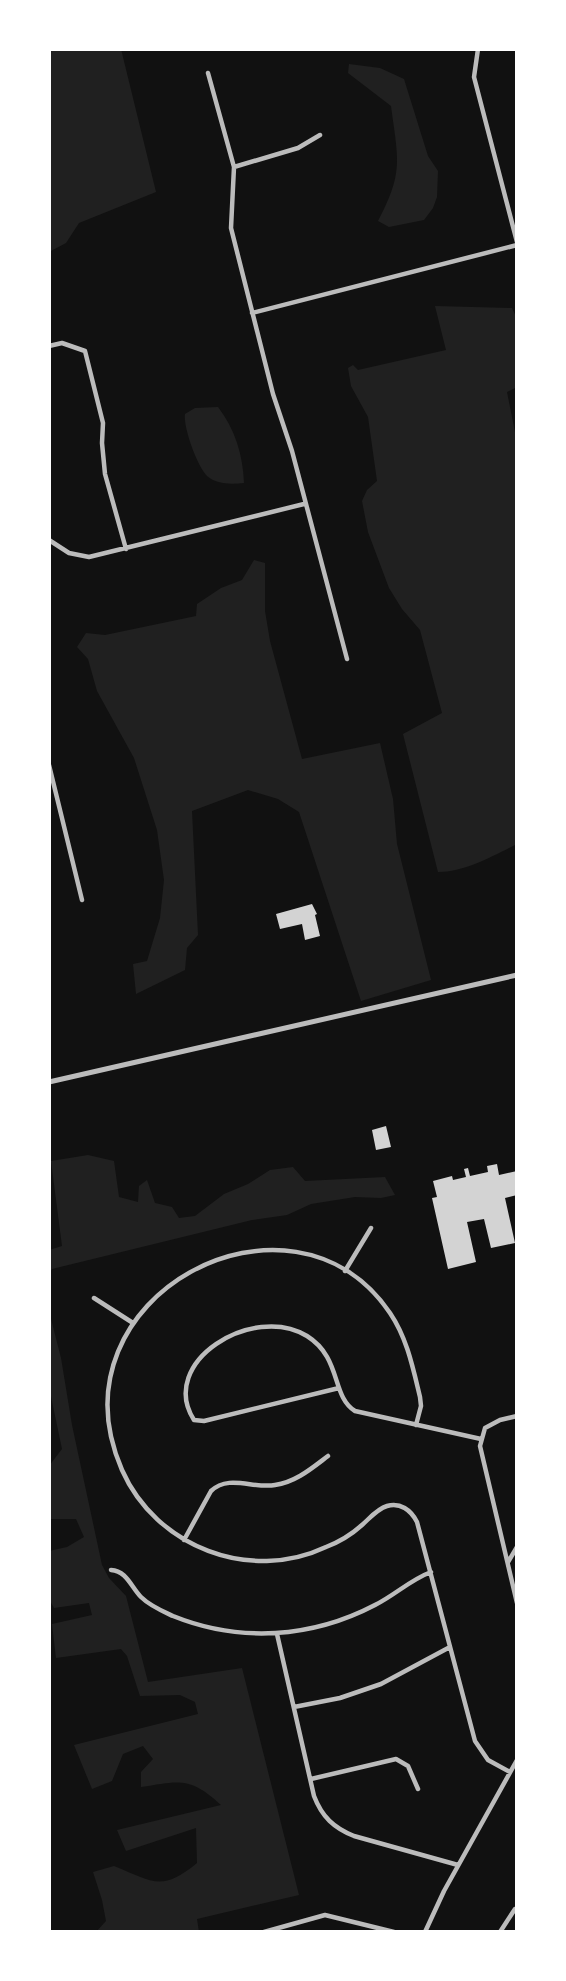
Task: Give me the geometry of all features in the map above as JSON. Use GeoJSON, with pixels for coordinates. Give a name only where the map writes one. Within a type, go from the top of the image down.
{"type":"FeatureCollection","features":[{"type":"Feature","properties":{"kind":"street"},"geometry":{"type":"LineString","coordinates":[[252,313],[517,244],[474,77],[478,49]]}},
{"type":"Feature","properties":{"kind":"street"},"geometry":{"type":"LineString","coordinates":[[208,73],[234,167],[231,228],[273,394],[292,451],[347,659]]}},
{"type":"Feature","properties":{"kind":"street"},"geometry":{"type":"LineString","coordinates":[[234,167],[298,148],[320,135]]}},
{"type":"Feature","properties":{"kind":"street"},"geometry":{"type":"LineString","coordinates":[[49,346],[62,343],[85,351],[103,424],[105,474],[126,549]]}},
{"type":"Feature","properties":{"kind":"street"},"geometry":{"type":"LineString","coordinates":[[49,540],[69,553],[89,558],[304,504]]}},
{"type":"Feature","properties":{"kind":"street"},"geometry":{"type":"LineString","coordinates":[[49,765],[82,900]]}},
{"type":"Feature","properties":{"kind":"street"},"geometry":{"type":"LineString","coordinates":[[49,1082],[517,975]]}},
{"type":"Feature","properties":{"kind":"street"},"geometry":{"type":"LineString","coordinates":[[345,1271],[371,1228]]}},
{"type":"Feature","properties":{"kind":"street"},"geometry":{"type":"LineString","coordinates":[[416,1425],[421,1406],[420,1397],[406,1346],[398,1327],[376,1296],[345,1271],[320,1259],[291,1252],[258,1252],[212,1262],[185,1273],[162,1290],[133,1323],[118,1353],[111,1381],[108,1413],[113,1441],[123,1471],[135,1494],[152,1514],[184,1540],[203,1549],[233,1558],[284,1560],[326,1548],[354,1532],[381,1508],[396,1505],[410,1512],[415,1518],[475,1741],[488,1760],[510,1772]]}},
{"type":"Feature","properties":{"kind":"street"},"geometry":{"type":"LineString","coordinates":[[94,1298],[133,1323]]}},
{"type":"Feature","properties":{"kind":"street"},"geometry":{"type":"LineString","coordinates":[[339,1388],[210,1419],[194,1420],[189,1413],[187,1400],[194,1368],[202,1356],[221,1339],[254,1328],[277,1326],[306,1335],[326,1354],[334,1368],[345,1402],[355,1411],[481,1439]]}},
{"type":"Feature","properties":{"kind":"street"},"geometry":{"type":"LineString","coordinates":[[517,1416],[500,1420],[485,1428],[480,1446],[517,1603]]}},
{"type":"Feature","properties":{"kind":"street"},"geometry":{"type":"LineString","coordinates":[[184,1540],[211,1492],[218,1486],[230,1482],[253,1486],[277,1485],[298,1477],[328,1456]]}},
{"type":"Feature","properties":{"kind":"street"},"geometry":{"type":"LineString","coordinates":[[507,1563],[517,1547]]}},
{"type":"Feature","properties":{"kind":"street"},"geometry":{"type":"LineString","coordinates":[[111,1570],[117,1570],[127,1576],[135,1590],[150,1604],[173,1616],[233,1632],[277,1634],[310,1630],[348,1618],[430,1572]]}},
{"type":"Feature","properties":{"kind":"street"},"geometry":{"type":"LineString","coordinates":[[277,1634],[321,1812],[343,1831],[458,1865]]}},
{"type":"Feature","properties":{"kind":"street"},"geometry":{"type":"LineString","coordinates":[[294,1707],[340,1698],[367,1689],[394,1678],[450,1647]]}},
{"type":"Feature","properties":{"kind":"street"},"geometry":{"type":"LineString","coordinates":[[311,1779],[396,1759],[408,1766],[418,1789]]}},
{"type":"Feature","properties":{"kind":"street"},"geometry":{"type":"LineString","coordinates":[[425,1932],[458,1865],[517,1760]]}},
{"type":"Feature","properties":{"kind":"street"},"geometry":{"type":"LineString","coordinates":[[500,1932],[515,1909]]}},
{"type":"Feature","properties":{"kind":"street"},"geometry":{"type":"LineString","coordinates":[[264,1932],[284,1929],[325,1916],[394,1932]]}},
{"type":"Feature","properties":{"kind":"shaded area"},"geometry":{"type":"Polygon","coordinates":[[[49,49],[121,49],[156,192],[79,223],[66,243],[49,252],[49,49]]]}},
{"type":"Feature","properties":{"kind":"shaded area"},"geometry":{"type":"Polygon","coordinates":[[[349,64],[380,68],[404,79],[428,156],[438,171],[437,197],[424,220],[389,227],[378,221],[392,190],[397,165],[391,106],[348,73],[349,64]]]}},
{"type":"Feature","properties":{"kind":"shaded area"},"geometry":{"type":"Polygon","coordinates":[[[435,306],[512,308],[517,319],[517,387],[507,392],[517,442],[517,844],[469,866],[438,872],[403,734],[442,713],[420,630],[389,588],[368,532],[362,501],[367,490],[377,481],[368,417],[351,386],[348,368],[353,365],[358,370],[446,350],[435,306]]]}},
{"type":"Feature","properties":{"kind":"shaded area"},"geometry":{"type":"Polygon","coordinates":[[[218,407],[237,443],[244,483],[225,483],[211,479],[203,471],[192,446],[185,414],[195,408],[218,407]]]}},
{"type":"Feature","properties":{"kind":"shaded area"},"geometry":{"type":"Polygon","coordinates":[[[254,560],[265,563],[265,611],[270,641],[302,759],[380,743],[393,799],[397,844],[431,980],[361,1001],[299,812],[278,799],[248,790],[192,811],[198,935],[187,948],[185,970],[136,994],[133,964],[147,961],[160,918],[164,880],[157,830],[134,758],[97,691],[88,659],[77,647],[86,633],[105,635],[196,616],[197,604],[221,588],[242,580],[254,560]]]}},
{"type":"Feature","properties":{"kind":"shaded area"},"geometry":{"type":"Polygon","coordinates":[[[88,1155],[114,1161],[119,1197],[138,1202],[139,1186],[147,1180],[155,1203],[172,1207],[179,1218],[195,1216],[224,1194],[248,1184],[270,1170],[293,1167],[305,1181],[385,1177],[395,1195],[381,1198],[355,1197],[311,1204],[287,1215],[252,1220],[52,1269],[49,1274],[49,1250],[62,1246],[51,1161],[88,1155]]]}},
{"type":"Feature","properties":{"kind":"shaded area"},"geometry":{"type":"Polygon","coordinates":[[[49,1311],[61,1358],[72,1425],[102,1565],[109,1578],[126,1596],[148,1682],[242,1668],[299,1895],[197,1919],[199,1932],[96,1932],[106,1921],[93,1872],[114,1866],[147,1880],[165,1881],[197,1863],[196,1828],[126,1851],[117,1830],[221,1805],[201,1789],[184,1783],[141,1787],[141,1772],[153,1759],[143,1746],[123,1754],[112,1781],[92,1789],[74,1745],[198,1714],[195,1702],[180,1695],[140,1696],[127,1656],[121,1649],[56,1658],[52,1624],[92,1615],[89,1603],[54,1608],[49,1599],[49,1551],[67,1547],[84,1537],[76,1519],[49,1519],[49,1466],[62,1449],[49,1387],[49,1311]]]}},
{"type":"Feature","properties":{"kind":"building"},"geometry":{"type":"Polygon","coordinates":[[[312,904],[317,914],[315,915],[320,936],[305,940],[302,924],[280,929],[276,914],[312,904]]]}},
{"type":"Feature","properties":{"kind":"building"},"geometry":{"type":"Polygon","coordinates":[[[386,1126],[391,1147],[376,1150],[372,1130],[386,1126]]]}},
{"type":"Feature","properties":{"kind":"building"},"geometry":{"type":"Polygon","coordinates":[[[497,1164],[499,1175],[517,1171],[517,1195],[505,1198],[515,1243],[491,1248],[484,1219],[467,1222],[476,1262],[448,1269],[432,1198],[437,1197],[433,1181],[452,1176],[453,1180],[466,1177],[464,1169],[468,1168],[470,1176],[488,1172],[487,1166],[497,1164]]]}}]}
